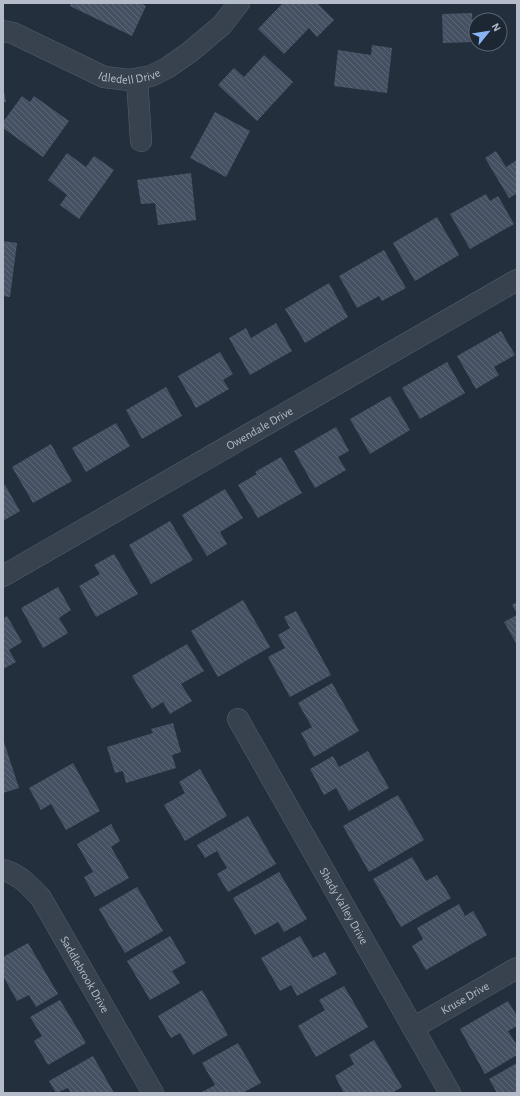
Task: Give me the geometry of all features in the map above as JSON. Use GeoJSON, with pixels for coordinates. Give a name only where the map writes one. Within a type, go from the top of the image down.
{"type":"FeatureCollection","features":[{"type":"Feature","properties":{"kind":"street","name":"Idledell Drive"},"geometry":{"type":"LineString","coordinates":[[3,30],[14,33],[104,77],[129,80],[151,76],[167,68],[190,52],[222,25],[239,3]]}},
{"type":"Feature","properties":{"kind":"street"},"geometry":{"type":"LineString","coordinates":[[137,79],[141,141]]}},
{"type":"Feature","properties":{"kind":"street","name":"Owendale Drive"},"geometry":{"type":"LineString","coordinates":[[3,576],[517,280]]}},
{"type":"Feature","properties":{"kind":"street","name":"Shady Valley Drive"},"geometry":{"type":"LineString","coordinates":[[238,718],[450,1093]]}},
{"type":"Feature","properties":{"kind":"street","name":"Saddlebrook Drive"},"geometry":{"type":"LineString","coordinates":[[3,870],[11,872],[26,882],[41,898],[153,1093]]}},
{"type":"Feature","properties":{"kind":"street","name":"Kruse Drive"},"geometry":{"type":"LineString","coordinates":[[413,1028],[517,968]]}},
{"type":"Feature","properties":{"kind":"building"},"geometry":{"type":"Polygon","coordinates":[[[71,3],[140,3],[146,6],[132,36],[70,6],[71,3]]]}},
{"type":"Feature","properties":{"kind":"building"},"geometry":{"type":"Polygon","coordinates":[[[283,3],[317,3],[334,20],[317,37],[309,28],[284,54],[258,29],[283,3]]]}},
{"type":"Feature","properties":{"kind":"building"},"geometry":{"type":"Polygon","coordinates":[[[468,13],[468,42],[443,43],[442,14],[468,13]]]}},
{"type":"Feature","properties":{"kind":"building"},"geometry":{"type":"Polygon","coordinates":[[[372,45],[392,48],[387,93],[334,86],[338,50],[371,55],[372,45]]]}},
{"type":"Feature","properties":{"kind":"building"},"geometry":{"type":"Polygon","coordinates":[[[264,55],[293,82],[257,121],[218,85],[234,68],[244,77],[264,55]]]}},
{"type":"Feature","properties":{"kind":"building"},"geometry":{"type":"Polygon","coordinates":[[[3,87],[6,102],[3,102],[3,87]]]}},
{"type":"Feature","properties":{"kind":"building"},"geometry":{"type":"Polygon","coordinates":[[[22,96],[30,102],[34,96],[69,121],[43,157],[3,128],[3,122],[22,96]]]}},
{"type":"Feature","properties":{"kind":"building"},"geometry":{"type":"Polygon","coordinates":[[[215,112],[250,131],[226,177],[190,158],[215,112]]]}},
{"type":"Feature","properties":{"kind":"building"},"geometry":{"type":"Polygon","coordinates":[[[496,151],[506,167],[517,160],[517,197],[516,194],[509,198],[485,158],[496,151]]]}},
{"type":"Feature","properties":{"kind":"building"},"geometry":{"type":"Polygon","coordinates":[[[67,153],[86,167],[94,156],[114,170],[79,219],[60,205],[67,195],[48,180],[67,153]]]}},
{"type":"Feature","properties":{"kind":"building"},"geometry":{"type":"Polygon","coordinates":[[[191,173],[196,220],[158,225],[155,203],[141,204],[137,180],[191,173]]]}},
{"type":"Feature","properties":{"kind":"building"},"geometry":{"type":"Polygon","coordinates":[[[486,194],[490,201],[498,196],[514,224],[470,249],[450,214],[486,194]]]}},
{"type":"Feature","properties":{"kind":"building"},"geometry":{"type":"Polygon","coordinates":[[[437,217],[459,255],[415,281],[393,243],[437,217]]]}},
{"type":"Feature","properties":{"kind":"building"},"geometry":{"type":"Polygon","coordinates":[[[3,241],[17,243],[10,297],[3,296],[3,241]]]}},
{"type":"Feature","properties":{"kind":"building"},"geometry":{"type":"Polygon","coordinates":[[[384,250],[406,288],[382,301],[379,296],[357,308],[339,276],[384,250]]]}},
{"type":"Feature","properties":{"kind":"building"},"geometry":{"type":"Polygon","coordinates":[[[329,283],[348,317],[305,343],[285,309],[329,283]]]}},
{"type":"Feature","properties":{"kind":"building"},"geometry":{"type":"Polygon","coordinates":[[[276,323],[292,351],[250,375],[229,338],[246,328],[251,338],[276,323]]]}},
{"type":"Feature","properties":{"kind":"building"},"geometry":{"type":"Polygon","coordinates":[[[501,331],[515,355],[494,367],[499,375],[476,389],[457,356],[501,331]]]}},
{"type":"Feature","properties":{"kind":"building"},"geometry":{"type":"Polygon","coordinates":[[[220,352],[233,374],[223,380],[229,389],[196,408],[178,376],[220,352]]]}},
{"type":"Feature","properties":{"kind":"building"},"geometry":{"type":"Polygon","coordinates":[[[447,362],[465,393],[420,419],[402,388],[447,362]]]}},
{"type":"Feature","properties":{"kind":"building"},"geometry":{"type":"Polygon","coordinates":[[[166,387],[182,416],[142,439],[126,410],[166,387]]]}},
{"type":"Feature","properties":{"kind":"building"},"geometry":{"type":"Polygon","coordinates":[[[390,396],[410,430],[370,454],[350,419],[390,396]]]}},
{"type":"Feature","properties":{"kind":"building"},"geometry":{"type":"Polygon","coordinates":[[[116,423],[130,446],[86,472],[72,448],[116,423]]]}},
{"type":"Feature","properties":{"kind":"building"},"geometry":{"type":"Polygon","coordinates":[[[336,427],[349,451],[338,457],[346,470],[315,488],[294,451],[336,427]]]}},
{"type":"Feature","properties":{"kind":"building"},"geometry":{"type":"Polygon","coordinates":[[[51,444],[72,481],[33,503],[12,467],[51,444]]]}},
{"type":"Feature","properties":{"kind":"building"},"geometry":{"type":"Polygon","coordinates":[[[281,457],[302,493],[258,518],[238,485],[257,474],[255,472],[281,457]]]}},
{"type":"Feature","properties":{"kind":"building"},"geometry":{"type":"Polygon","coordinates":[[[5,485],[20,511],[3,521],[3,486],[5,485]]]}},
{"type":"Feature","properties":{"kind":"building"},"geometry":{"type":"Polygon","coordinates":[[[225,489],[243,518],[220,532],[227,544],[207,556],[182,515],[225,489]]]}},
{"type":"Feature","properties":{"kind":"building"},"geometry":{"type":"Polygon","coordinates":[[[170,521],[193,560],[151,584],[129,545],[170,521]]]}},
{"type":"Feature","properties":{"kind":"building"},"geometry":{"type":"Polygon","coordinates":[[[114,554],[138,594],[96,617],[79,586],[100,574],[94,565],[114,554]]]}},
{"type":"Feature","properties":{"kind":"building"},"geometry":{"type":"Polygon","coordinates":[[[58,587],[71,610],[59,618],[68,633],[43,648],[21,608],[58,587]]]}},
{"type":"Feature","properties":{"kind":"building"},"geometry":{"type":"Polygon","coordinates":[[[243,600],[270,647],[218,677],[191,631],[243,600]]]}},
{"type":"Feature","properties":{"kind":"building"},"geometry":{"type":"Polygon","coordinates":[[[517,602],[517,613],[512,605],[517,602]]]}},
{"type":"Feature","properties":{"kind":"building"},"geometry":{"type":"Polygon","coordinates":[[[296,611],[331,675],[290,697],[268,657],[285,648],[278,635],[290,628],[284,617],[296,611]]]}},
{"type":"Feature","properties":{"kind":"building"},"geometry":{"type":"Polygon","coordinates":[[[517,615],[517,645],[504,622],[517,615]]]}},
{"type":"Feature","properties":{"kind":"building"},"geometry":{"type":"Polygon","coordinates":[[[7,616],[22,642],[9,650],[16,662],[3,669],[3,619],[7,616]]]}},
{"type":"Feature","properties":{"kind":"building"},"geometry":{"type":"Polygon","coordinates":[[[187,644],[204,671],[181,684],[192,701],[170,714],[163,702],[152,709],[132,676],[187,644]]]}},
{"type":"Feature","properties":{"kind":"building"},"geometry":{"type":"Polygon","coordinates":[[[332,683],[359,731],[314,757],[301,733],[312,727],[298,703],[332,683]]]}},
{"type":"Feature","properties":{"kind":"building"},"geometry":{"type":"Polygon","coordinates":[[[173,723],[181,752],[172,755],[176,768],[126,783],[123,771],[115,773],[107,747],[153,733],[151,729],[173,723]]]}},
{"type":"Feature","properties":{"kind":"building"},"geometry":{"type":"Polygon","coordinates":[[[3,739],[19,788],[3,793],[3,739]]]}},
{"type":"Feature","properties":{"kind":"building"},"geometry":{"type":"Polygon","coordinates":[[[368,751],[389,788],[349,811],[336,788],[324,795],[310,769],[333,756],[339,767],[368,751]]]}},
{"type":"Feature","properties":{"kind":"building"},"geometry":{"type":"Polygon","coordinates":[[[73,763],[100,811],[66,830],[51,804],[41,810],[29,788],[73,763]]]}},
{"type":"Feature","properties":{"kind":"building"},"geometry":{"type":"Polygon","coordinates":[[[200,769],[227,816],[185,841],[164,805],[185,793],[179,782],[200,769]]]}},
{"type":"Feature","properties":{"kind":"building"},"geometry":{"type":"Polygon","coordinates":[[[398,795],[424,840],[369,872],[343,826],[398,795]]]}},
{"type":"Feature","properties":{"kind":"building"},"geometry":{"type":"Polygon","coordinates":[[[248,816],[276,864],[228,892],[217,874],[227,868],[217,851],[205,858],[197,845],[248,816]]]}},
{"type":"Feature","properties":{"kind":"building"},"geometry":{"type":"Polygon","coordinates":[[[111,824],[120,841],[111,847],[129,878],[95,897],[84,877],[93,872],[77,844],[111,824]]]}},
{"type":"Feature","properties":{"kind":"building"},"geometry":{"type":"Polygon","coordinates":[[[412,857],[426,881],[437,875],[451,898],[401,927],[373,879],[412,857]]]}},
{"type":"Feature","properties":{"kind":"building"},"geometry":{"type":"Polygon","coordinates":[[[279,872],[307,919],[284,932],[278,922],[255,935],[233,898],[279,872]]]}},
{"type":"Feature","properties":{"kind":"building"},"geometry":{"type":"Polygon","coordinates":[[[137,887],[163,931],[125,953],[99,909],[137,887]]]}},
{"type":"Feature","properties":{"kind":"building"},"geometry":{"type":"Polygon","coordinates":[[[459,904],[465,916],[473,911],[487,935],[426,970],[412,946],[423,939],[417,928],[459,904]]]}},
{"type":"Feature","properties":{"kind":"building"},"geometry":{"type":"Polygon","coordinates":[[[170,936],[186,963],[172,971],[180,983],[150,1000],[127,961],[170,936]]]}},
{"type":"Feature","properties":{"kind":"building"},"geometry":{"type":"Polygon","coordinates":[[[300,936],[313,958],[325,952],[337,974],[297,996],[291,985],[280,991],[261,958],[300,936]]]}},
{"type":"Feature","properties":{"kind":"building"},"geometry":{"type":"Polygon","coordinates":[[[28,943],[58,994],[36,1007],[29,995],[17,1001],[3,976],[3,957],[28,943]]]}},
{"type":"Feature","properties":{"kind":"building"},"geometry":{"type":"Polygon","coordinates":[[[344,986],[368,1027],[316,1057],[298,1026],[325,1010],[319,1000],[344,986]]]}},
{"type":"Feature","properties":{"kind":"building"},"geometry":{"type":"Polygon","coordinates":[[[202,990],[228,1035],[193,1055],[180,1033],[171,1038],[158,1016],[202,990]]]}},
{"type":"Feature","properties":{"kind":"building"},"geometry":{"type":"Polygon","coordinates":[[[60,1000],[86,1043],[48,1065],[34,1041],[42,1036],[30,1017],[60,1000]]]}},
{"type":"Feature","properties":{"kind":"building"},"geometry":{"type":"Polygon","coordinates":[[[508,1001],[517,1016],[517,1026],[508,1031],[517,1045],[517,1055],[485,1074],[460,1029],[508,1001]]]}},
{"type":"Feature","properties":{"kind":"building"},"geometry":{"type":"Polygon","coordinates":[[[374,1040],[402,1087],[392,1093],[344,1093],[335,1076],[354,1064],[349,1055],[374,1040]]]}},
{"type":"Feature","properties":{"kind":"building"},"geometry":{"type":"Polygon","coordinates":[[[238,1043],[261,1083],[242,1093],[203,1093],[202,1092],[215,1085],[202,1063],[238,1043]]]}},
{"type":"Feature","properties":{"kind":"building"},"geometry":{"type":"Polygon","coordinates":[[[93,1056],[114,1093],[71,1093],[68,1088],[56,1093],[49,1081],[93,1056]]]}},
{"type":"Feature","properties":{"kind":"building"},"geometry":{"type":"Polygon","coordinates":[[[517,1063],[517,1093],[497,1093],[489,1079],[517,1063]]]}}]}
